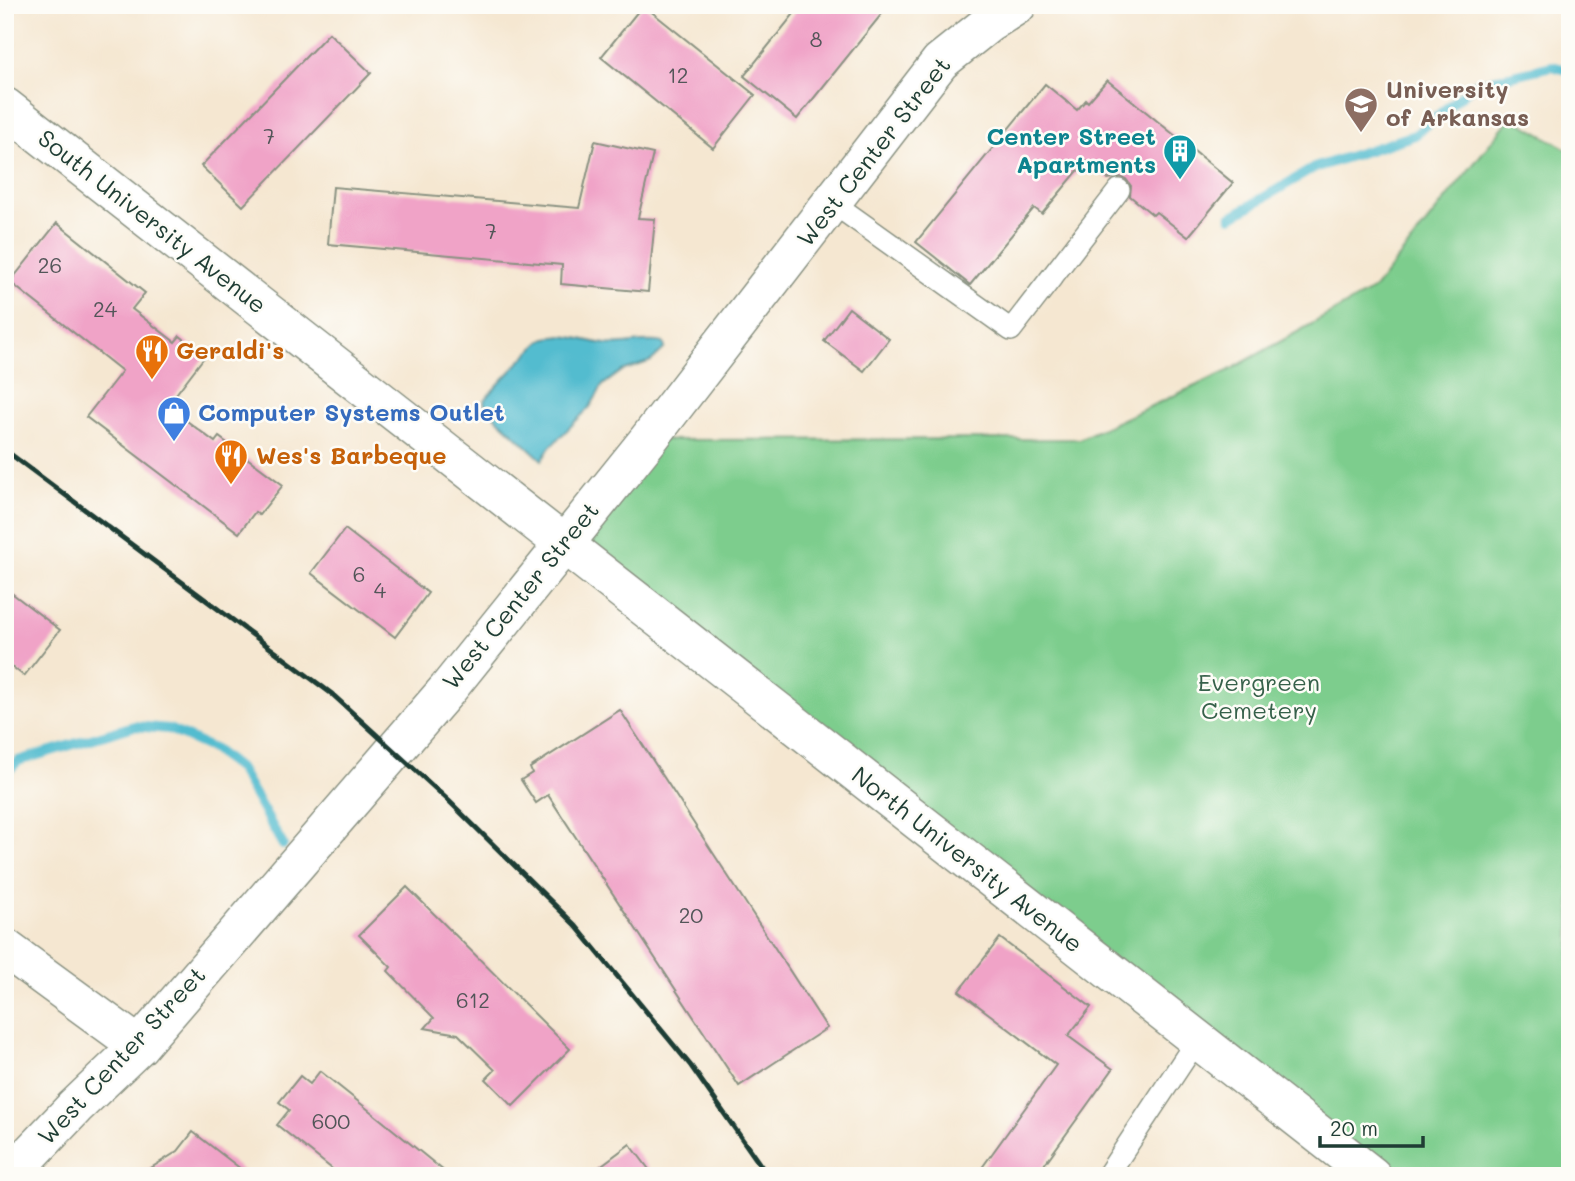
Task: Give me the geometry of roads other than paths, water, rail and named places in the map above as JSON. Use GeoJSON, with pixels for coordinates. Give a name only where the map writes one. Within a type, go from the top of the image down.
{"type":"FeatureCollection","features":[{"type":"Feature","properties":{"kind":"street","name":"West Center Street"},"geometry":{"type":"LineString","coordinates":[[9,1176],[75,1107],[139,1046],[447,690],[648,440],[940,62],[989,23],[1017,5]]}},
{"type":"Feature","properties":{"kind":"street","name":"South University Avenue"},"geometry":{"type":"LineString","coordinates":[[5,107],[562,544]]}},
{"type":"Feature","properties":{"kind":"street","name":"North University Avenue"},"geometry":{"type":"LineString","coordinates":[[562,544],[1372,1176]]}},
{"type":"Feature","properties":{"kind":"street"},"geometry":{"type":"LineString","coordinates":[[5,948],[139,1046]]}},
{"type":"Feature","properties":{"kind":"lane"},"geometry":{"type":"LineString","coordinates":[[833,203],[1012,330],[1119,190]]}},
{"type":"Feature","properties":{"kind":"lane"},"geometry":{"type":"LineString","coordinates":[[1107,1176],[1197,1040]]}},
{"type":"Feature","properties":{"kind":"water"},"geometry":{"type":"Polygon","coordinates":[[[561,336],[613,345],[656,342],[663,343],[665,348],[651,361],[622,371],[603,385],[590,407],[550,447],[542,460],[487,409],[484,402],[539,343],[546,338],[561,336]]]}},
{"type":"Feature","properties":{"kind":"waterway"},"geometry":{"type":"LineString","coordinates":[[1231,217],[1314,168],[1415,135],[1475,84],[1552,66],[1570,71]]}},
{"type":"Feature","properties":{"kind":"waterway"},"geometry":{"type":"LineString","coordinates":[[5,774],[18,761],[134,726],[169,729],[215,750],[240,770],[283,845]]}},
{"type":"Feature","properties":{"kind":"railway"},"geometry":{"type":"LineString","coordinates":[[5,450],[332,694],[449,801],[576,926],[691,1066],[768,1176]]}},
{"type":"Feature","properties":{"kind":"place","name":"University of Arkansas"},"geometry":{"type":"Point","coordinates":[1361,134]}},
{"type":"Feature","properties":{"kind":"place","name":"Center Street Apartments"},"geometry":{"type":"Point","coordinates":[1180,181]}},
{"type":"Feature","properties":{"kind":"place","name":"Geraldi's"},"geometry":{"type":"Point","coordinates":[152,381]}},
{"type":"Feature","properties":{"kind":"place","name":"Computer Systems Outlet"},"geometry":{"type":"Point","coordinates":[174,443]}},
{"type":"Feature","properties":{"kind":"place","name":"Wes's Barbeque"},"geometry":{"type":"Point","coordinates":[231,486]}},
{"type":"Feature","properties":{"kind":"park label","name":"Evergreen Cemetery"},"geometry":{"type":"Point","coordinates":[1259,697]}}]}
